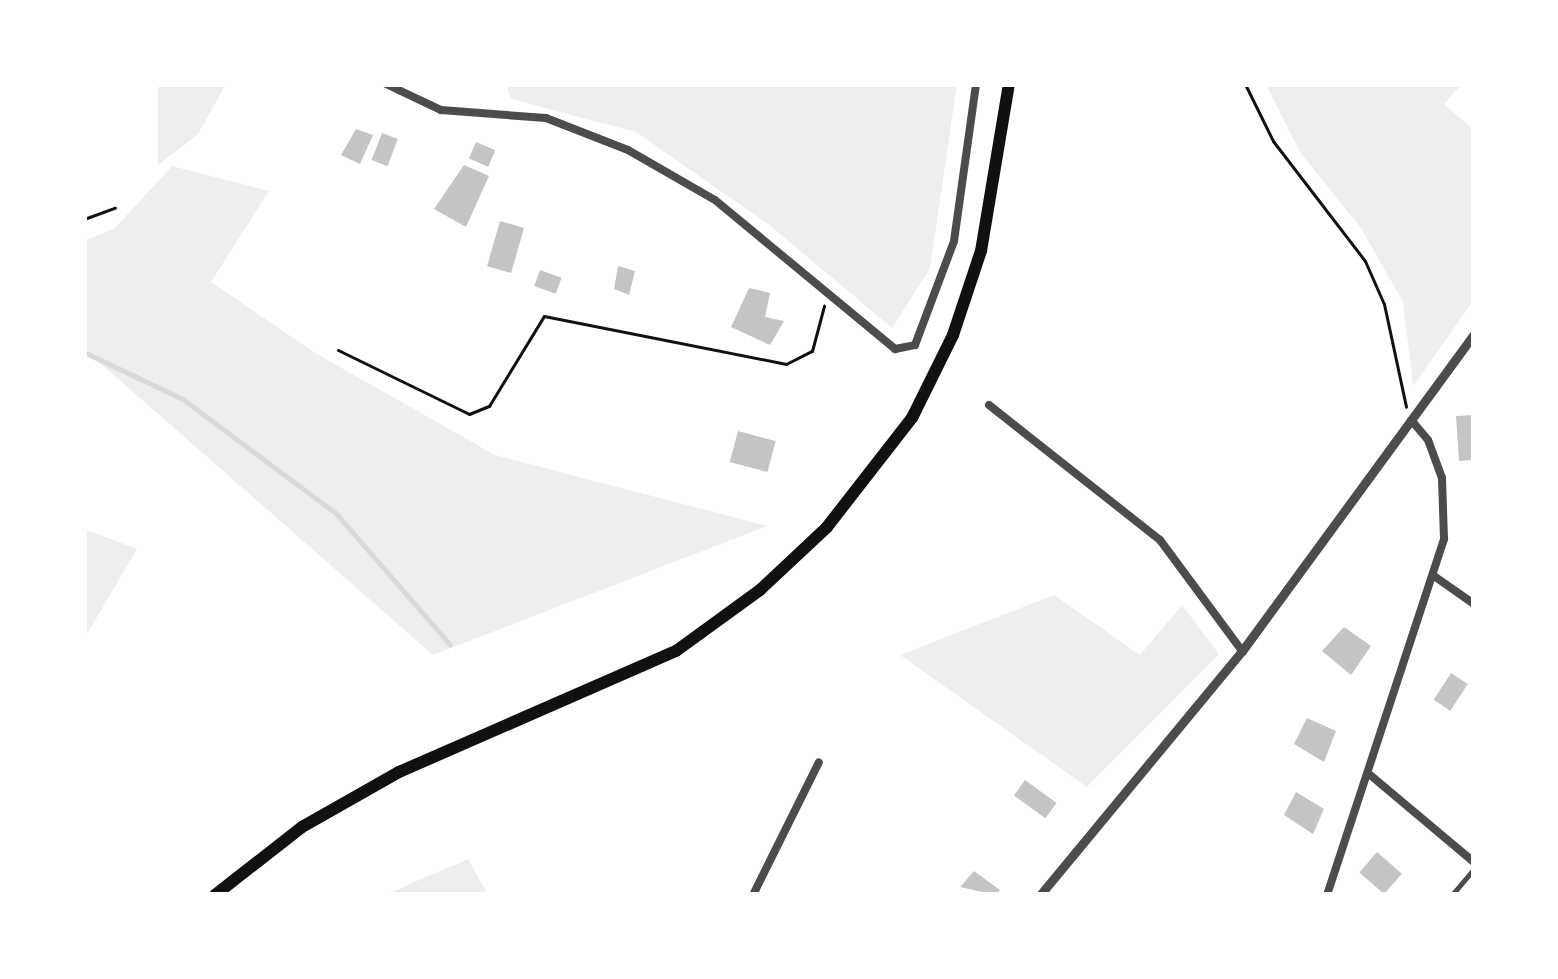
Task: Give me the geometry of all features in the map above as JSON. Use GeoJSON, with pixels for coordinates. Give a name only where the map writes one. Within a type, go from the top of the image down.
{"type":"FeatureCollection","features":[{"type":"Feature","properties":{"kind":"highway"},"geometry":{"type":"LineString","coordinates":[[215,895],[302,827],[399,772],[676,651],[760,590],[827,527],[912,418],[953,335],[985,233],[1009,84]]}},
{"type":"Feature","properties":{"kind":"street"},"geometry":{"type":"LineString","coordinates":[[386,84],[441,110],[584,128],[715,200],[895,350],[915,345],[953,242],[976,84]]}},
{"type":"Feature","properties":{"kind":"street"},"geometry":{"type":"LineString","coordinates":[[1040,895],[1242,651],[1474,334]]}},
{"type":"Feature","properties":{"kind":"street"},"geometry":{"type":"LineString","coordinates":[[988,405],[1160,540],[1242,651]]}},
{"type":"Feature","properties":{"kind":"street"},"geometry":{"type":"LineString","coordinates":[[1327,895],[1444,539],[1442,478],[1429,440],[1411,420]]}},
{"type":"Feature","properties":{"kind":"street"},"geometry":{"type":"LineString","coordinates":[[1434,576],[1474,604]]}},
{"type":"Feature","properties":{"kind":"street"},"geometry":{"type":"LineString","coordinates":[[753,895],[819,761]]}},
{"type":"Feature","properties":{"kind":"street"},"geometry":{"type":"LineString","coordinates":[[1369,774],[1474,865]]}},
{"type":"Feature","properties":{"kind":"lane"},"geometry":{"type":"LineString","coordinates":[[1452,895],[1474,865]]}},
{"type":"Feature","properties":{"kind":"path"},"geometry":{"type":"LineString","coordinates":[[1245,84],[1273,142],[1376,284],[1411,420]]}},
{"type":"Feature","properties":{"kind":"path"},"geometry":{"type":"LineString","coordinates":[[84,219],[115,208]]}},
{"type":"Feature","properties":{"kind":"path"},"geometry":{"type":"LineString","coordinates":[[338,350],[469,414],[489,406],[544,316],[786,364],[812,351],[826,296]]}},
{"type":"Feature","properties":{"kind":"shaded area"},"geometry":{"type":"Polygon","coordinates":[[[158,84],[226,84],[198,134],[158,165],[158,84]]]}},
{"type":"Feature","properties":{"kind":"shaded area"},"geometry":{"type":"Polygon","coordinates":[[[506,84],[957,84],[930,268],[892,328],[768,224],[636,132],[511,99],[506,84]]]}},
{"type":"Feature","properties":{"kind":"shaded area"},"geometry":{"type":"Polygon","coordinates":[[[1266,84],[1462,84],[1444,104],[1474,130],[1474,300],[1413,386],[1403,302],[1361,228],[1299,151],[1266,84]]]}},
{"type":"Feature","properties":{"kind":"shaded area"},"geometry":{"type":"Polygon","coordinates":[[[172,166],[269,191],[211,282],[317,354],[495,455],[767,526],[433,655],[84,349],[84,241],[115,228],[172,166]]]}},
{"type":"Feature","properties":{"kind":"shaded area"},"geometry":{"type":"Polygon","coordinates":[[[84,529],[137,549],[84,639],[84,529]]]}},
{"type":"Feature","properties":{"kind":"shaded area"},"geometry":{"type":"Polygon","coordinates":[[[1054,595],[1140,655],[1182,605],[1219,654],[1087,787],[900,655],[1054,595]]]}},
{"type":"Feature","properties":{"kind":"shaded area"},"geometry":{"type":"Polygon","coordinates":[[[468,859],[488,895],[384,895],[468,859]]]}},
{"type":"Feature","properties":{"kind":"building"},"geometry":{"type":"Polygon","coordinates":[[[356,129],[373,135],[360,164],[341,155],[356,129]]]}},
{"type":"Feature","properties":{"kind":"building"},"geometry":{"type":"Polygon","coordinates":[[[382,133],[398,139],[387,166],[372,160],[382,133]]]}},
{"type":"Feature","properties":{"kind":"building"},"geometry":{"type":"Polygon","coordinates":[[[476,142],[495,150],[488,167],[469,159],[476,142]]]}},
{"type":"Feature","properties":{"kind":"building"},"geometry":{"type":"Polygon","coordinates":[[[464,165],[489,176],[466,227],[434,209],[464,165]]]}},
{"type":"Feature","properties":{"kind":"building"},"geometry":{"type":"Polygon","coordinates":[[[500,221],[524,228],[511,273],[487,266],[500,221]]]}},
{"type":"Feature","properties":{"kind":"building"},"geometry":{"type":"Polygon","coordinates":[[[618,266],[635,271],[629,295],[614,289],[618,266]]]}},
{"type":"Feature","properties":{"kind":"building"},"geometry":{"type":"Polygon","coordinates":[[[540,270],[562,278],[556,294],[534,286],[540,270]]]}},
{"type":"Feature","properties":{"kind":"building"},"geometry":{"type":"Polygon","coordinates":[[[749,288],[770,293],[765,317],[784,321],[770,345],[731,327],[749,288]]]}},
{"type":"Feature","properties":{"kind":"building"},"geometry":{"type":"Polygon","coordinates":[[[1474,415],[1474,460],[1459,461],[1456,416],[1474,415]]]}},
{"type":"Feature","properties":{"kind":"building"},"geometry":{"type":"Polygon","coordinates":[[[738,431],[776,441],[767,472],[730,462],[738,431]]]}},
{"type":"Feature","properties":{"kind":"building"},"geometry":{"type":"Polygon","coordinates":[[[1344,627],[1371,646],[1351,675],[1322,651],[1344,627]]]}},
{"type":"Feature","properties":{"kind":"building"},"geometry":{"type":"Polygon","coordinates":[[[1451,673],[1468,684],[1450,711],[1434,700],[1451,673]]]}},
{"type":"Feature","properties":{"kind":"building"},"geometry":{"type":"Polygon","coordinates":[[[1307,718],[1336,731],[1324,762],[1294,744],[1307,718]]]}},
{"type":"Feature","properties":{"kind":"building"},"geometry":{"type":"Polygon","coordinates":[[[1025,780],[1057,803],[1045,818],[1014,795],[1025,780]]]}},
{"type":"Feature","properties":{"kind":"building"},"geometry":{"type":"Polygon","coordinates":[[[1296,792],[1324,809],[1313,834],[1284,815],[1296,792]]]}},
{"type":"Feature","properties":{"kind":"building"},"geometry":{"type":"Polygon","coordinates":[[[1377,852],[1402,874],[1384,894],[1359,872],[1377,852]]]}},
{"type":"Feature","properties":{"kind":"building"},"geometry":{"type":"Polygon","coordinates":[[[974,871],[1000,890],[996,895],[960,887],[974,871]]]}},
{"type":"Feature","properties":{"kind":"waterway"},"geometry":{"type":"LineString","coordinates":[[84,352],[183,399],[336,513],[450,644]]}}]}
